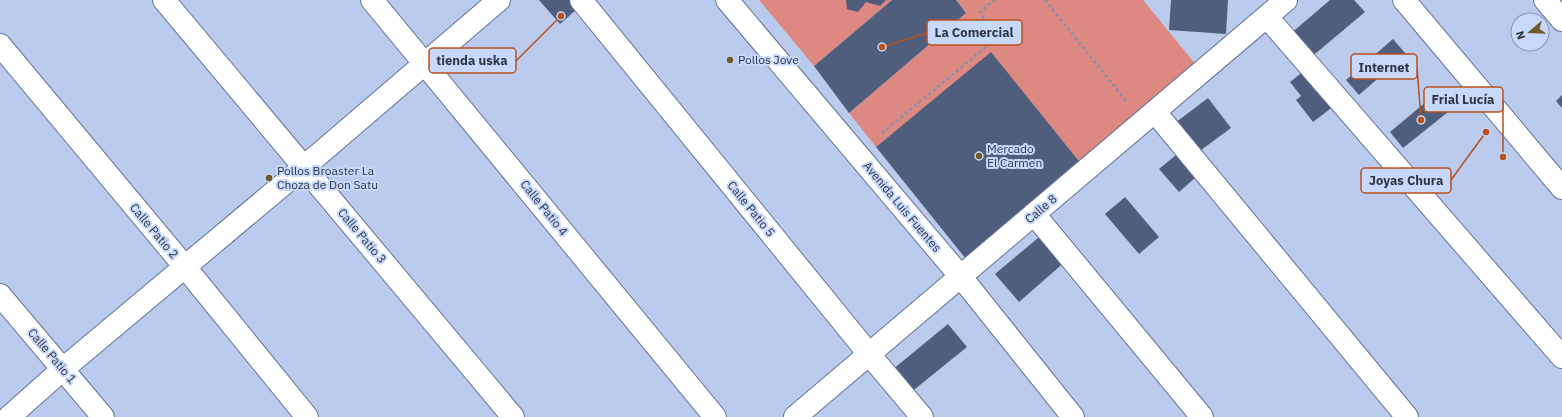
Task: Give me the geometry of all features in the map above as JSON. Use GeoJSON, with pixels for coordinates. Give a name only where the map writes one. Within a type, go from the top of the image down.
{"type":"FeatureCollection","features":[{"type":"Feature","properties":{"kind":"street","name":"Calle Patio 3"},"geometry":{"type":"LineString","coordinates":[[164,0],[513,417]]}},
{"type":"Feature","properties":{"kind":"street","name":"Calle Patio 4"},"geometry":{"type":"LineString","coordinates":[[372,0],[715,417]]}},
{"type":"Feature","properties":{"kind":"street"},"geometry":{"type":"LineString","coordinates":[[10,417],[63,369],[304,167],[499,0]]}},
{"type":"Feature","properties":{"kind":"street","name":"Calle Patio 5"},"geometry":{"type":"LineString","coordinates":[[581,0],[922,417]]}},
{"type":"Feature","properties":{"kind":"street","name":"Avenida Luis Fuentes"},"geometry":{"type":"LineString","coordinates":[[727,0],[961,277],[1074,417]]}},
{"type":"Feature","properties":{"kind":"street","name":"Calle 8"},"geometry":{"type":"LineString","coordinates":[[795,417],[1286,0]]}},
{"type":"Feature","properties":{"kind":"street"},"geometry":{"type":"LineString","coordinates":[[1404,0],[1562,188]]}},
{"type":"Feature","properties":{"kind":"street"},"geometry":{"type":"LineString","coordinates":[[1545,0],[1562,20]]}},
{"type":"Feature","properties":{"kind":"street"},"geometry":{"type":"LineString","coordinates":[[1267,17],[1562,357]]}},
{"type":"Feature","properties":{"kind":"street","name":"Calle Patio 2"},"geometry":{"type":"LineString","coordinates":[[0,45],[185,267],[307,417]]}},
{"type":"Feature","properties":{"kind":"street"},"geometry":{"type":"LineString","coordinates":[[1155,112],[1407,417]]}},
{"type":"Feature","properties":{"kind":"street"},"geometry":{"type":"LineString","coordinates":[[1034,214],[1202,417]]}},
{"type":"Feature","properties":{"kind":"street","name":"Calle Patio 1"},"geometry":{"type":"LineString","coordinates":[[0,295],[103,417]]}},
{"type":"Feature","properties":{"kind":"path"},"geometry":{"type":"LineString","coordinates":[[882,133],[998,36],[980,12],[994,0]]}},
{"type":"Feature","properties":{"kind":"path"},"geometry":{"type":"LineString","coordinates":[[1045,0],[1132,108]]}},
{"type":"Feature","properties":{"kind":"shaded area"},"geometry":{"type":"Polygon","coordinates":[[[759,0],[892,0],[814,66],[759,0]]]}},
{"type":"Feature","properties":{"kind":"shaded area"},"geometry":{"type":"Polygon","coordinates":[[[956,0],[1143,0],[1197,66],[1082,165],[991,53],[876,147],[849,113],[966,13],[956,0]]]}},
{"type":"Feature","properties":{"kind":"building"},"geometry":{"type":"Polygon","coordinates":[[[539,0],[569,0],[577,9],[560,24],[539,0]]]}},
{"type":"Feature","properties":{"kind":"building"},"geometry":{"type":"Polygon","coordinates":[[[846,0],[886,0],[880,6],[866,2],[858,12],[847,9],[846,0]]]}},
{"type":"Feature","properties":{"kind":"building"},"geometry":{"type":"Polygon","coordinates":[[[892,0],[956,0],[966,13],[849,113],[814,66],[892,0]]]}},
{"type":"Feature","properties":{"kind":"building"},"geometry":{"type":"Polygon","coordinates":[[[1171,0],[1228,0],[1226,34],[1169,30],[1171,0]]]}},
{"type":"Feature","properties":{"kind":"building"},"geometry":{"type":"Polygon","coordinates":[[[1330,0],[1354,0],[1365,12],[1309,59],[1289,35],[1330,0]]]}},
{"type":"Feature","properties":{"kind":"building"},"geometry":{"type":"Polygon","coordinates":[[[1393,39],[1406,54],[1359,95],[1346,80],[1393,39]]]}},
{"type":"Feature","properties":{"kind":"building","name":"Mercado El Carmen"},"geometry":{"type":"Polygon","coordinates":[[[991,52],[1082,165],[966,259],[876,147],[991,52]]]}},
{"type":"Feature","properties":{"kind":"building"},"geometry":{"type":"Polygon","coordinates":[[[1305,70],[1334,106],[1313,122],[1296,100],[1301,96],[1290,82],[1305,70]]]}},
{"type":"Feature","properties":{"kind":"building"},"geometry":{"type":"Polygon","coordinates":[[[1439,91],[1453,108],[1403,148],[1390,132],[1439,91]]]}},
{"type":"Feature","properties":{"kind":"building"},"geometry":{"type":"Polygon","coordinates":[[[1562,95],[1562,108],[1556,101],[1562,95]]]}},
{"type":"Feature","properties":{"kind":"building"},"geometry":{"type":"Polygon","coordinates":[[[1208,98],[1231,128],[1197,153],[1175,123],[1208,98]]]}},
{"type":"Feature","properties":{"kind":"building"},"geometry":{"type":"Polygon","coordinates":[[[1176,155],[1195,178],[1179,192],[1159,169],[1176,155]]]}},
{"type":"Feature","properties":{"kind":"building"},"geometry":{"type":"Polygon","coordinates":[[[1125,197],[1159,237],[1139,254],[1105,214],[1125,197]]]}},
{"type":"Feature","properties":{"kind":"building"},"geometry":{"type":"Polygon","coordinates":[[[1044,233],[1067,260],[1019,302],[995,274],[1044,233]]]}},
{"type":"Feature","properties":{"kind":"building"},"geometry":{"type":"Polygon","coordinates":[[[948,324],[967,347],[910,393],[892,370],[948,324]]]}},
{"type":"Feature","properties":{"kind":"place","name":"tienda uska"},"geometry":{"type":"Point","coordinates":[561,16]}},
{"type":"Feature","properties":{"kind":"place","name":"La Comercial"},"geometry":{"type":"Point","coordinates":[882,47]}},
{"type":"Feature","properties":{"kind":"place","name":"Pollos Jove"},"geometry":{"type":"Point","coordinates":[730,60]}},
{"type":"Feature","properties":{"kind":"place","name":"Internet"},"geometry":{"type":"Point","coordinates":[1421,120]}},
{"type":"Feature","properties":{"kind":"place","name":"Joyas Chura"},"geometry":{"type":"Point","coordinates":[1486,132]}},
{"type":"Feature","properties":{"kind":"place","name":"Mercado El Carmen"},"geometry":{"type":"Point","coordinates":[979,156]}},
{"type":"Feature","properties":{"kind":"place","name":"Frial Lucía"},"geometry":{"type":"Point","coordinates":[1503,157]}},
{"type":"Feature","properties":{"kind":"place","name":"Pollos Broaster La Choza de Don Satu"},"geometry":{"type":"Point","coordinates":[269,178]}}]}
